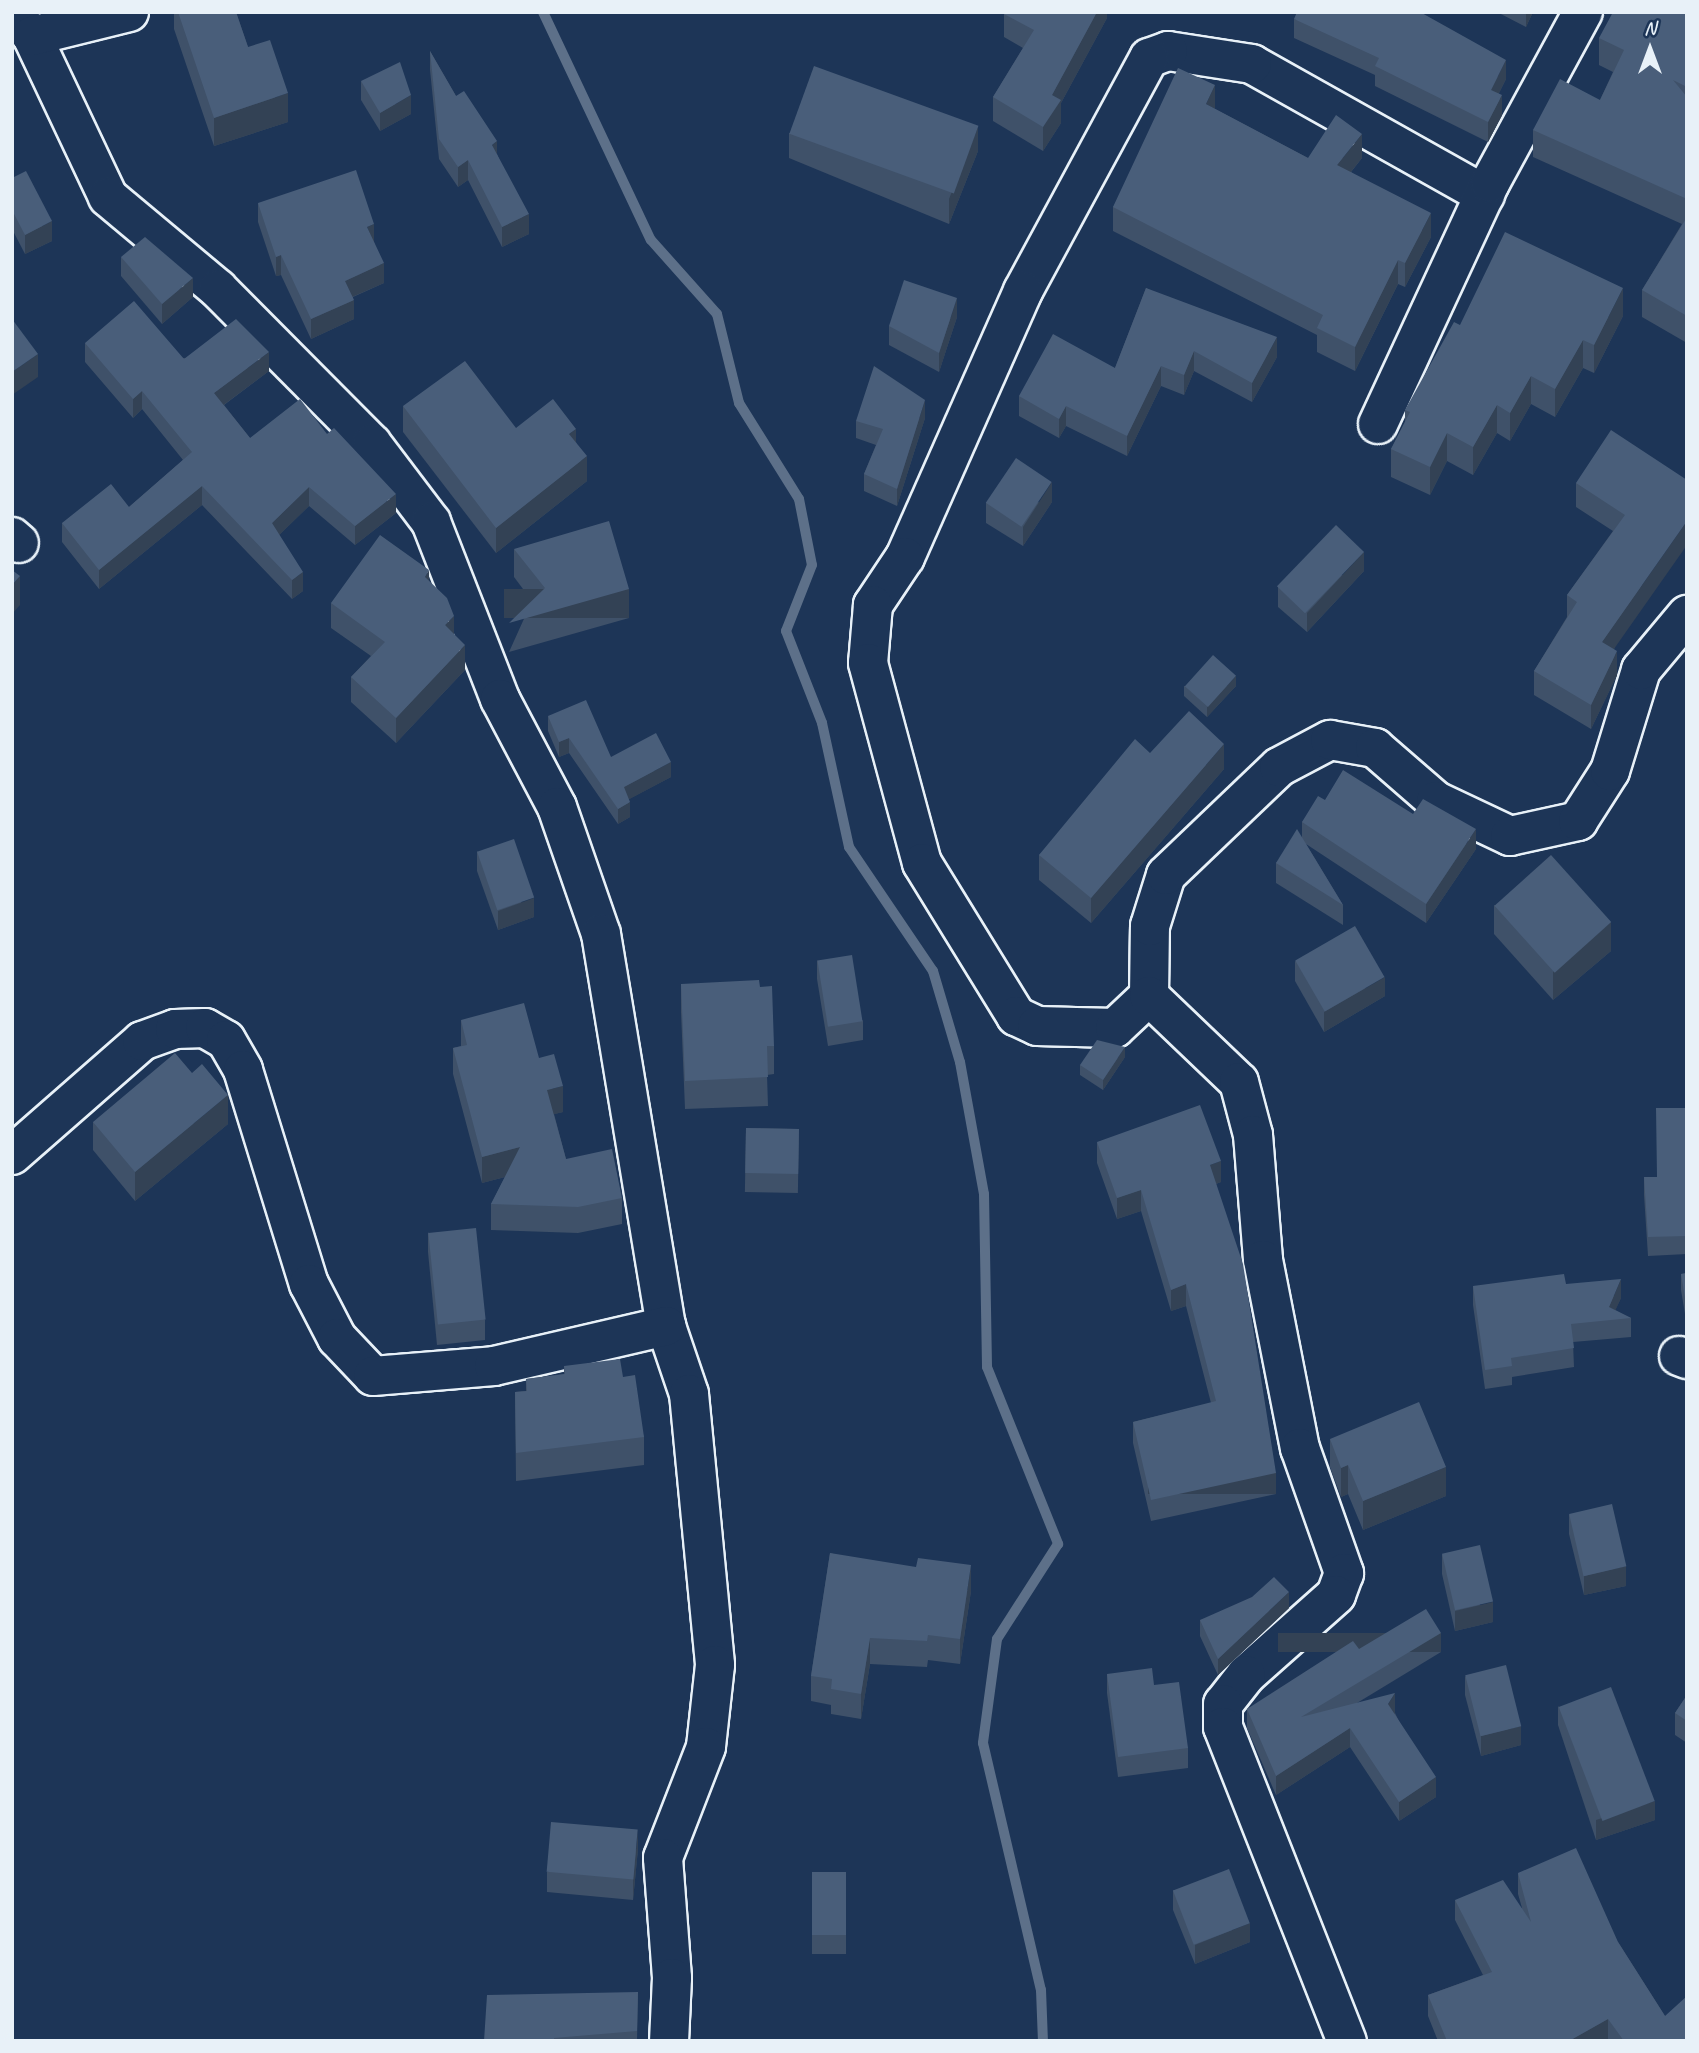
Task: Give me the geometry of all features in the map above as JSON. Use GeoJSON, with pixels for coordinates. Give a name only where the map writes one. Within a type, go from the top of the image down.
{"type":"FeatureCollection","features":[{"type":"Feature","properties":{"kind":"street"},"geometry":{"type":"LineString","coordinates":[[129,12],[22,24],[108,197],[171,245],[266,337],[372,444],[431,522],[500,699],[557,807],[601,934],[666,1326],[689,1394],[715,1665],[706,1748],[663,1858],[672,1978],[669,2041]]}},
{"type":"Feature","properties":{"kind":"street"},"geometry":{"type":"LineString","coordinates":[[1378,424],[1485,195],[1583,12]]}},
{"type":"Feature","properties":{"kind":"street"},"geometry":{"type":"LineString","coordinates":[[1485,195],[1252,64],[1157,53],[1023,291],[905,557],[873,605],[868,663],[922,863],[1000,998],[1016,1016],[1037,1026],[1115,1028],[1149,996],[1150,926],[1158,889],[1279,767],[1330,740],[1375,748],[1436,801],[1510,836],[1578,821],[1610,771],[1641,670],[1687,615]]}},
{"type":"Feature","properties":{"kind":"street"},"geometry":{"type":"LineString","coordinates":[[1149,996],[1239,1082],[1253,1135],[1263,1260],[1300,1448],[1344,1573],[1336,1595],[1238,1685],[1223,1704],[1223,1727],[1347,2041]]}},
{"type":"Feature","properties":{"kind":"street"},"geometry":{"type":"LineString","coordinates":[[12,1156],[142,1041],[175,1029],[205,1028],[226,1040],[243,1070],[309,1284],[337,1338],[373,1376],[494,1366],[666,1326]]}},
{"type":"Feature","properties":{"kind":"building"},"geometry":{"type":"Polygon","coordinates":[[[178,12],[236,12],[248,47],[270,40],[288,93],[214,118],[178,12]]]}},
{"type":"Feature","properties":{"kind":"building"},"geometry":{"type":"Polygon","coordinates":[[[1004,12],[1097,12],[1052,95],[1061,100],[1043,127],[993,97],[1034,30],[1004,12]]]}},
{"type":"Feature","properties":{"kind":"building"},"geometry":{"type":"Polygon","coordinates":[[[1297,12],[1420,12],[1506,60],[1491,90],[1502,95],[1488,122],[1375,66],[1379,58],[1294,19],[1297,12]]]}},
{"type":"Feature","properties":{"kind":"building"},"geometry":{"type":"Polygon","coordinates":[[[1613,12],[1687,13],[1687,87],[1673,80],[1687,97],[1687,199],[1533,130],[1560,79],[1600,100],[1624,50],[1599,38],[1613,12]]]}},
{"type":"Feature","properties":{"kind":"building"},"geometry":{"type":"Polygon","coordinates":[[[430,51],[456,96],[464,91],[497,141],[492,145],[529,214],[502,227],[468,160],[458,167],[439,139],[430,51]]]}},
{"type":"Feature","properties":{"kind":"building"},"geometry":{"type":"Polygon","coordinates":[[[400,62],[411,95],[380,113],[361,81],[400,62]]]}},
{"type":"Feature","properties":{"kind":"building"},"geometry":{"type":"Polygon","coordinates":[[[814,66],[978,126],[954,194],[789,134],[814,66]]]}},
{"type":"Feature","properties":{"kind":"building"},"geometry":{"type":"Polygon","coordinates":[[[1178,68],[1215,85],[1206,104],[1308,158],[1336,115],[1362,134],[1337,165],[1431,213],[1405,263],[1398,260],[1355,347],[1317,328],[1323,315],[1113,207],[1178,68]]]}},
{"type":"Feature","properties":{"kind":"building"},"geometry":{"type":"Polygon","coordinates":[[[356,170],[374,224],[367,227],[384,263],[345,281],[354,300],[311,319],[281,255],[276,257],[258,203],[356,170]]]}},
{"type":"Feature","properties":{"kind":"building"},"geometry":{"type":"Polygon","coordinates":[[[26,171],[52,221],[25,235],[12,210],[12,178],[26,171]]]}},
{"type":"Feature","properties":{"kind":"building"},"geometry":{"type":"Polygon","coordinates":[[[1687,217],[1687,316],[1642,290],[1687,217]]]}},
{"type":"Feature","properties":{"kind":"building"},"geometry":{"type":"Polygon","coordinates":[[[1505,232],[1623,288],[1594,345],[1583,340],[1555,389],[1531,376],[1510,413],[1497,405],[1473,447],[1447,433],[1430,467],[1391,449],[1410,412],[1405,410],[1454,322],[1460,325],[1505,232]]]}},
{"type":"Feature","properties":{"kind":"building"},"geometry":{"type":"Polygon","coordinates":[[[145,237],[193,278],[162,304],[121,257],[145,237]]]}},
{"type":"Feature","properties":{"kind":"building"},"geometry":{"type":"Polygon","coordinates":[[[904,280],[957,298],[939,353],[889,326],[904,280]]]}},
{"type":"Feature","properties":{"kind":"building"},"geometry":{"type":"Polygon","coordinates":[[[1146,288],[1277,337],[1252,383],[1194,351],[1184,375],[1161,366],[1127,436],[1066,406],[1059,419],[1019,396],[1053,334],[1115,368],[1146,288]]]}},
{"type":"Feature","properties":{"kind":"building"},"geometry":{"type":"Polygon","coordinates":[[[134,301],[184,359],[236,319],[269,352],[214,393],[250,438],[300,399],[327,434],[334,428],[396,494],[355,526],[309,487],[272,523],[303,572],[292,580],[202,486],[99,570],[62,523],[111,484],[129,507],[192,452],[142,391],[133,399],[85,343],[134,301]]]}},
{"type":"Feature","properties":{"kind":"building"},"geometry":{"type":"Polygon","coordinates":[[[12,319],[38,354],[12,372],[12,319]]]}},
{"type":"Feature","properties":{"kind":"building"},"geometry":{"type":"Polygon","coordinates":[[[465,361],[516,428],[553,399],[576,429],[569,434],[587,456],[496,528],[403,406],[465,361]]]}},
{"type":"Feature","properties":{"kind":"building"},"geometry":{"type":"Polygon","coordinates":[[[874,366],[925,400],[897,489],[864,474],[883,429],[856,421],[874,366]]]}},
{"type":"Feature","properties":{"kind":"building"},"geometry":{"type":"Polygon","coordinates":[[[1611,430],[1687,480],[1687,521],[1602,642],[1617,651],[1591,705],[1534,671],[1577,602],[1567,595],[1625,515],[1576,483],[1611,430]]]}},
{"type":"Feature","properties":{"kind":"building"},"geometry":{"type":"Polygon","coordinates":[[[1016,458],[1052,482],[1021,527],[986,503],[1016,458]]]}},
{"type":"Feature","properties":{"kind":"building"},"geometry":{"type":"Polygon","coordinates":[[[609,521],[629,589],[509,623],[545,588],[514,549],[609,521]]]}},
{"type":"Feature","properties":{"kind":"building"},"geometry":{"type":"Polygon","coordinates":[[[1336,525],[1364,552],[1305,613],[1277,586],[1336,525]]]}},
{"type":"Feature","properties":{"kind":"building"},"geometry":{"type":"Polygon","coordinates":[[[380,535],[429,570],[425,577],[447,598],[454,616],[445,625],[465,645],[396,718],[351,677],[385,642],[331,603],[380,535]]]}},
{"type":"Feature","properties":{"kind":"building"},"geometry":{"type":"Polygon","coordinates":[[[12,570],[20,576],[12,585],[12,570]]]}},
{"type":"Feature","properties":{"kind":"building"},"geometry":{"type":"Polygon","coordinates":[[[1213,655],[1236,676],[1208,707],[1185,686],[1213,655]]]}},
{"type":"Feature","properties":{"kind":"building"},"geometry":{"type":"Polygon","coordinates":[[[586,700],[611,757],[656,733],[671,762],[624,787],[630,802],[618,809],[569,738],[559,742],[548,716],[586,700]]]}},
{"type":"Feature","properties":{"kind":"building"},"geometry":{"type":"Polygon","coordinates":[[[1189,711],[1224,744],[1091,898],[1039,855],[1135,739],[1150,753],[1189,711]]]}},
{"type":"Feature","properties":{"kind":"building"},"geometry":{"type":"Polygon","coordinates":[[[1343,770],[1413,814],[1423,799],[1476,829],[1426,904],[1302,822],[1318,796],[1325,800],[1343,770]]]}},
{"type":"Feature","properties":{"kind":"building"},"geometry":{"type":"Polygon","coordinates":[[[1297,829],[1343,905],[1276,863],[1297,829]]]}},
{"type":"Feature","properties":{"kind":"building"},"geometry":{"type":"Polygon","coordinates":[[[514,839],[534,898],[497,910],[477,852],[514,839]]]}},
{"type":"Feature","properties":{"kind":"building"},"geometry":{"type":"Polygon","coordinates":[[[1551,855],[1611,922],[1555,973],[1495,906],[1551,855]]]}},
{"type":"Feature","properties":{"kind":"building"},"geometry":{"type":"Polygon","coordinates":[[[1355,926],[1384,977],[1325,1012],[1295,961],[1355,926]]]}},
{"type":"Feature","properties":{"kind":"building"},"geometry":{"type":"Polygon","coordinates":[[[852,955],[862,1021],[828,1027],[817,960],[852,955]]]}},
{"type":"Feature","properties":{"kind":"building"},"geometry":{"type":"Polygon","coordinates":[[[759,980],[760,987],[772,986],[774,1046],[767,1046],[768,1077],[685,1081],[681,984],[759,980]]]}},
{"type":"Feature","properties":{"kind":"building"},"geometry":{"type":"Polygon","coordinates":[[[524,1003],[539,1058],[554,1054],[563,1086],[547,1090],[566,1159],[612,1149],[622,1198],[578,1207],[491,1204],[520,1147],[482,1157],[453,1048],[467,1045],[461,1020],[524,1003]]]}},
{"type":"Feature","properties":{"kind":"building"},"geometry":{"type":"Polygon","coordinates":[[[1097,1040],[1125,1047],[1103,1080],[1080,1065],[1097,1040]]]}},
{"type":"Feature","properties":{"kind":"building"},"geometry":{"type":"Polygon","coordinates":[[[175,1053],[192,1073],[202,1064],[228,1095],[135,1172],[93,1122],[175,1053]]]}},
{"type":"Feature","properties":{"kind":"building"},"geometry":{"type":"Polygon","coordinates":[[[1200,1105],[1221,1161],[1210,1165],[1243,1264],[1276,1473],[1151,1500],[1133,1422],[1216,1401],[1186,1284],[1171,1290],[1141,1190],[1117,1198],[1097,1142],[1200,1105]]]}},
{"type":"Feature","properties":{"kind":"building"},"geometry":{"type":"Polygon","coordinates":[[[1656,1108],[1687,1108],[1687,1236],[1648,1237],[1644,1177],[1657,1177],[1656,1108]]]}},
{"type":"Feature","properties":{"kind":"building"},"geometry":{"type":"Polygon","coordinates":[[[746,1128],[799,1129],[798,1174],[745,1173],[746,1128]]]}},
{"type":"Feature","properties":{"kind":"building"},"geometry":{"type":"Polygon","coordinates":[[[476,1228],[486,1319],[438,1325],[428,1233],[476,1228]]]}},
{"type":"Feature","properties":{"kind":"building"},"geometry":{"type":"Polygon","coordinates":[[[1687,1273],[1687,1304],[1686,1304],[1681,1274],[1687,1273]]]}},
{"type":"Feature","properties":{"kind":"building"},"geometry":{"type":"Polygon","coordinates":[[[1564,1274],[1566,1284],[1621,1279],[1609,1307],[1631,1318],[1571,1324],[1574,1348],[1511,1358],[1512,1366],[1485,1370],[1473,1286],[1564,1274]]]}},
{"type":"Feature","properties":{"kind":"building"},"geometry":{"type":"Polygon","coordinates":[[[620,1359],[623,1377],[635,1375],[644,1437],[516,1453],[515,1392],[527,1391],[526,1379],[565,1374],[564,1366],[620,1359]]]}},
{"type":"Feature","properties":{"kind":"building"},"geometry":{"type":"Polygon","coordinates":[[[1419,1402],[1446,1467],[1363,1501],[1348,1465],[1341,1468],[1330,1439],[1419,1402]]]}},
{"type":"Feature","properties":{"kind":"building"},"geometry":{"type":"Polygon","coordinates":[[[1612,1504],[1626,1566],[1584,1576],[1569,1514],[1612,1504]]]}},
{"type":"Feature","properties":{"kind":"building"},"geometry":{"type":"Polygon","coordinates":[[[1480,1545],[1493,1602],[1455,1610],[1442,1554],[1480,1545]]]}},
{"type":"Feature","properties":{"kind":"building"},"geometry":{"type":"Polygon","coordinates":[[[830,1553],[916,1567],[918,1558],[971,1565],[960,1639],[928,1635],[927,1641],[870,1638],[861,1694],[831,1689],[832,1679],[811,1676],[830,1553]]]}},
{"type":"Feature","properties":{"kind":"building"},"geometry":{"type":"Polygon","coordinates":[[[1274,1577],[1289,1592],[1218,1659],[1200,1620],[1252,1597],[1274,1577]]]}},
{"type":"Feature","properties":{"kind":"building"},"geometry":{"type":"Polygon","coordinates":[[[1426,1609],[1441,1633],[1301,1717],[1395,1693],[1388,1704],[1436,1777],[1399,1802],[1350,1728],[1276,1776],[1247,1709],[1353,1641],[1359,1649],[1426,1609]]]}},
{"type":"Feature","properties":{"kind":"building"},"geometry":{"type":"Polygon","coordinates":[[[1506,1665],[1521,1726],[1480,1736],[1465,1675],[1506,1665]]]}},
{"type":"Feature","properties":{"kind":"building"},"geometry":{"type":"Polygon","coordinates":[[[1152,1668],[1154,1685],[1179,1682],[1188,1748],[1118,1757],[1107,1674],[1152,1668]]]}},
{"type":"Feature","properties":{"kind":"building"},"geometry":{"type":"Polygon","coordinates":[[[1611,1687],[1655,1801],[1602,1821],[1559,1707],[1611,1687]]]}},
{"type":"Feature","properties":{"kind":"building"},"geometry":{"type":"Polygon","coordinates":[[[1687,1695],[1687,1721],[1675,1713],[1687,1695]]]}},
{"type":"Feature","properties":{"kind":"building"},"geometry":{"type":"Polygon","coordinates":[[[551,1822],[638,1830],[633,1879],[547,1872],[551,1822]]]}},
{"type":"Feature","properties":{"kind":"building"},"geometry":{"type":"Polygon","coordinates":[[[1576,1848],[1618,1942],[1665,2016],[1687,1996],[1687,2041],[1624,2041],[1608,2019],[1569,2041],[1447,2041],[1428,1995],[1492,1972],[1455,1900],[1503,1880],[1531,1922],[1518,1873],[1576,1848]]]}},
{"type":"Feature","properties":{"kind":"building"},"geometry":{"type":"Polygon","coordinates":[[[1229,1869],[1250,1923],[1194,1945],[1173,1891],[1229,1869]]]}},
{"type":"Feature","properties":{"kind":"building"},"geometry":{"type":"Polygon","coordinates":[[[812,1872],[846,1872],[846,1935],[812,1935],[812,1872]]]}},
{"type":"Feature","properties":{"kind":"building"},"geometry":{"type":"Polygon","coordinates":[[[638,1992],[637,2031],[554,2038],[554,2041],[484,2041],[487,1995],[638,1992]]]}},
{"type":"Feature","properties":{"kind":"waterway"},"geometry":{"type":"LineString","coordinates":[[543,12],[651,240],[717,314],[739,403],[799,499],[812,565],[786,631],[822,723],[849,847],[933,971],[960,1062],[984,1194],[987,1367],[1058,1544],[997,1639],[983,1743],[1041,1990],[1043,2041]]}}]}
